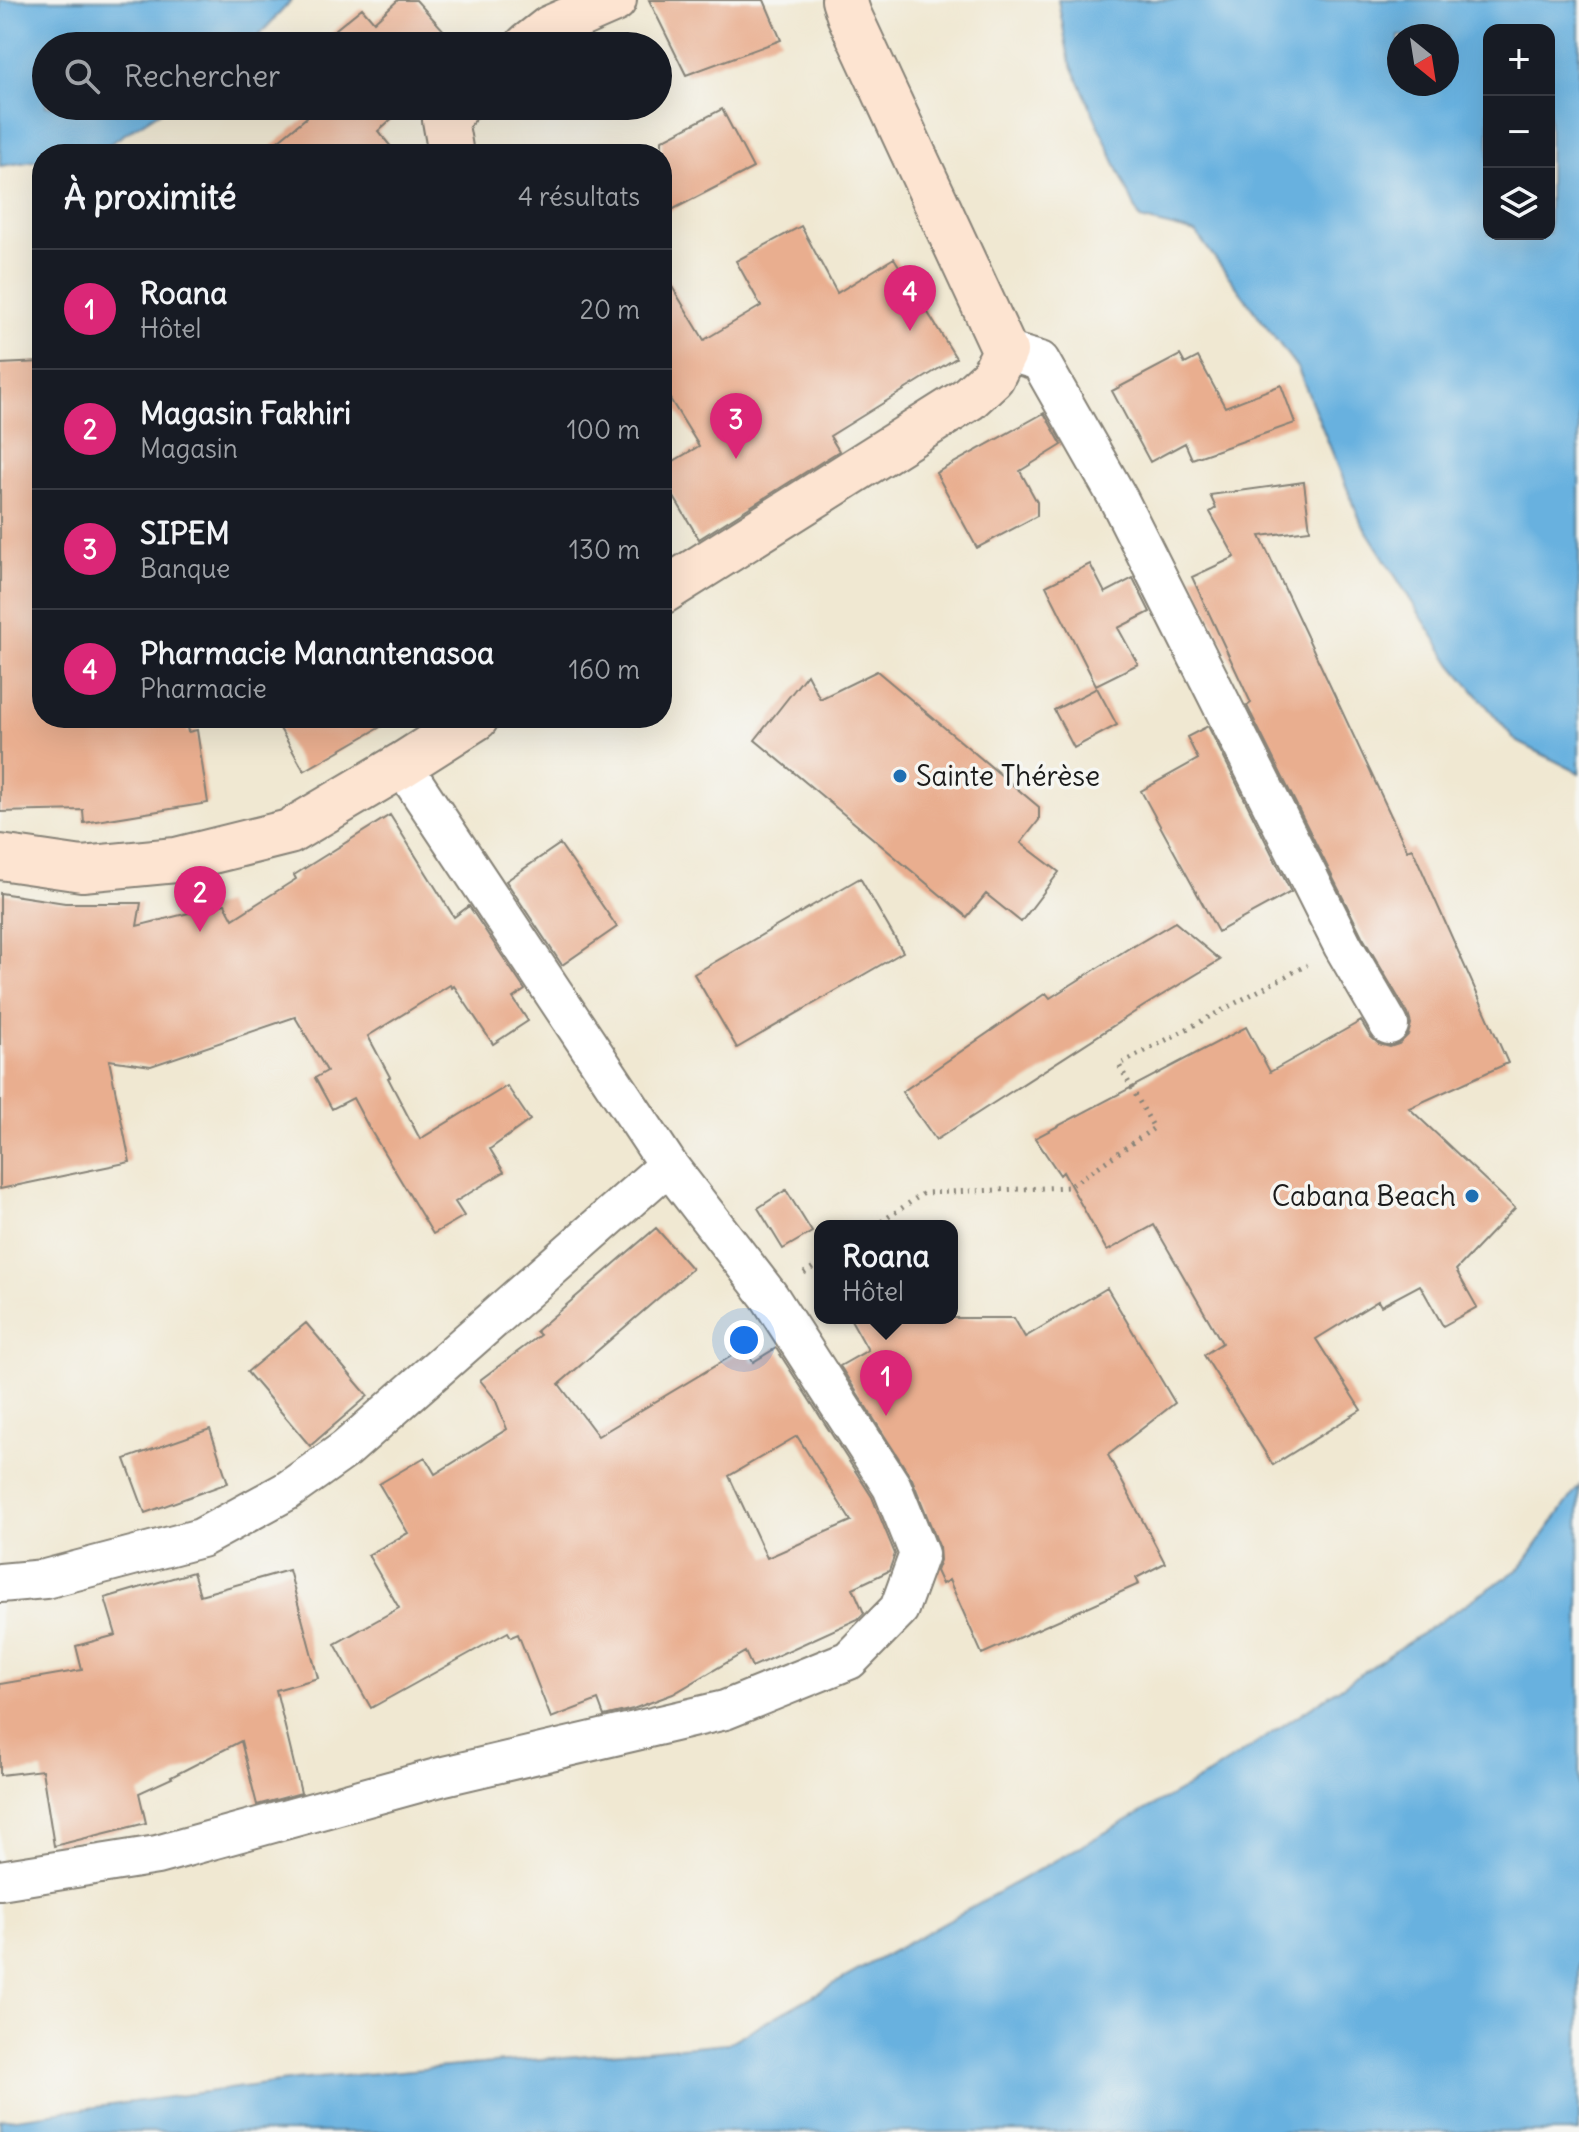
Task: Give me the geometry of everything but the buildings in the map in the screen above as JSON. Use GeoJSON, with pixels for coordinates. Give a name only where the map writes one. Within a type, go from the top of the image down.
{"type":"FeatureCollection","features":[{"type":"Feature","properties":{"kind":"main road"},"geometry":{"type":"LineString","coordinates":[[545,32],[614,0]]}},
{"type":"Feature","properties":{"kind":"main road"},"geometry":{"type":"LineString","coordinates":[[672,587],[968,399],[992,377],[1005,351],[844,0]]}},
{"type":"Feature","properties":{"kind":"main road"},"geometry":{"type":"LineString","coordinates":[[445,120],[449,144]]}},
{"type":"Feature","properties":{"kind":"main road"},"geometry":{"type":"LineString","coordinates":[[0,857],[82,869],[176,860],[289,832],[460,728]]}},
{"type":"Feature","properties":{"kind":"street"},"geometry":{"type":"LineString","coordinates":[[1005,351],[1040,361],[1047,373],[1119,500],[1343,946],[1389,1025]]}},
{"type":"Feature","properties":{"kind":"street"},"geometry":{"type":"LineString","coordinates":[[0,1880],[157,1855],[444,1776],[725,1710],[849,1660],[899,1609],[919,1554],[892,1487],[769,1296],[668,1165],[402,765]]}},
{"type":"Feature","properties":{"kind":"street"},"geometry":{"type":"LineString","coordinates":[[0,1583],[45,1579],[201,1538],[287,1491],[346,1449],[668,1165]]}},
{"type":"Feature","properties":{"kind":"path"},"geometry":{"type":"LineString","coordinates":[[884,1220],[924,1193],[1069,1187],[1154,1128],[1119,1065],[1343,946]]}},
{"type":"Feature","properties":{"kind":"water"},"geometry":{"type":"Polygon","coordinates":[[[0,0],[292,0],[262,32],[32,32],[32,120],[146,120],[109,144],[32,144],[32,161],[0,166],[0,0]]]}},
{"type":"Feature","properties":{"kind":"water"},"geometry":{"type":"Polygon","coordinates":[[[1058,0],[1579,0],[1579,773],[1516,741],[1452,665],[1361,522],[1298,369],[1196,233],[1140,219],[1069,59],[1058,0]]]}},
{"type":"Feature","properties":{"kind":"water"},"geometry":{"type":"Polygon","coordinates":[[[1579,1486],[1579,2132],[0,2132],[0,2120],[295,2080],[728,2043],[1210,1774],[1520,1568],[1579,1486]]]}},
{"type":"Feature","properties":{"kind":"place","name":"Pharmacie Manantenasoa"},"geometry":{"type":"Point","coordinates":[910,331]}},
{"type":"Feature","properties":{"kind":"place","name":"SIPEM"},"geometry":{"type":"Point","coordinates":[736,459]}},
{"type":"Feature","properties":{"kind":"place","name":"Sainte Thérèse"},"geometry":{"type":"Point","coordinates":[900,776]}},
{"type":"Feature","properties":{"kind":"place","name":"Magasin Fakhiri"},"geometry":{"type":"Point","coordinates":[200,932]}},
{"type":"Feature","properties":{"kind":"place","name":"Cabana Beach"},"geometry":{"type":"Point","coordinates":[1472,1196]}},
{"type":"Feature","properties":{"kind":"place","name":"Roana"},"geometry":{"type":"Point","coordinates":[886,1416]}}]}
